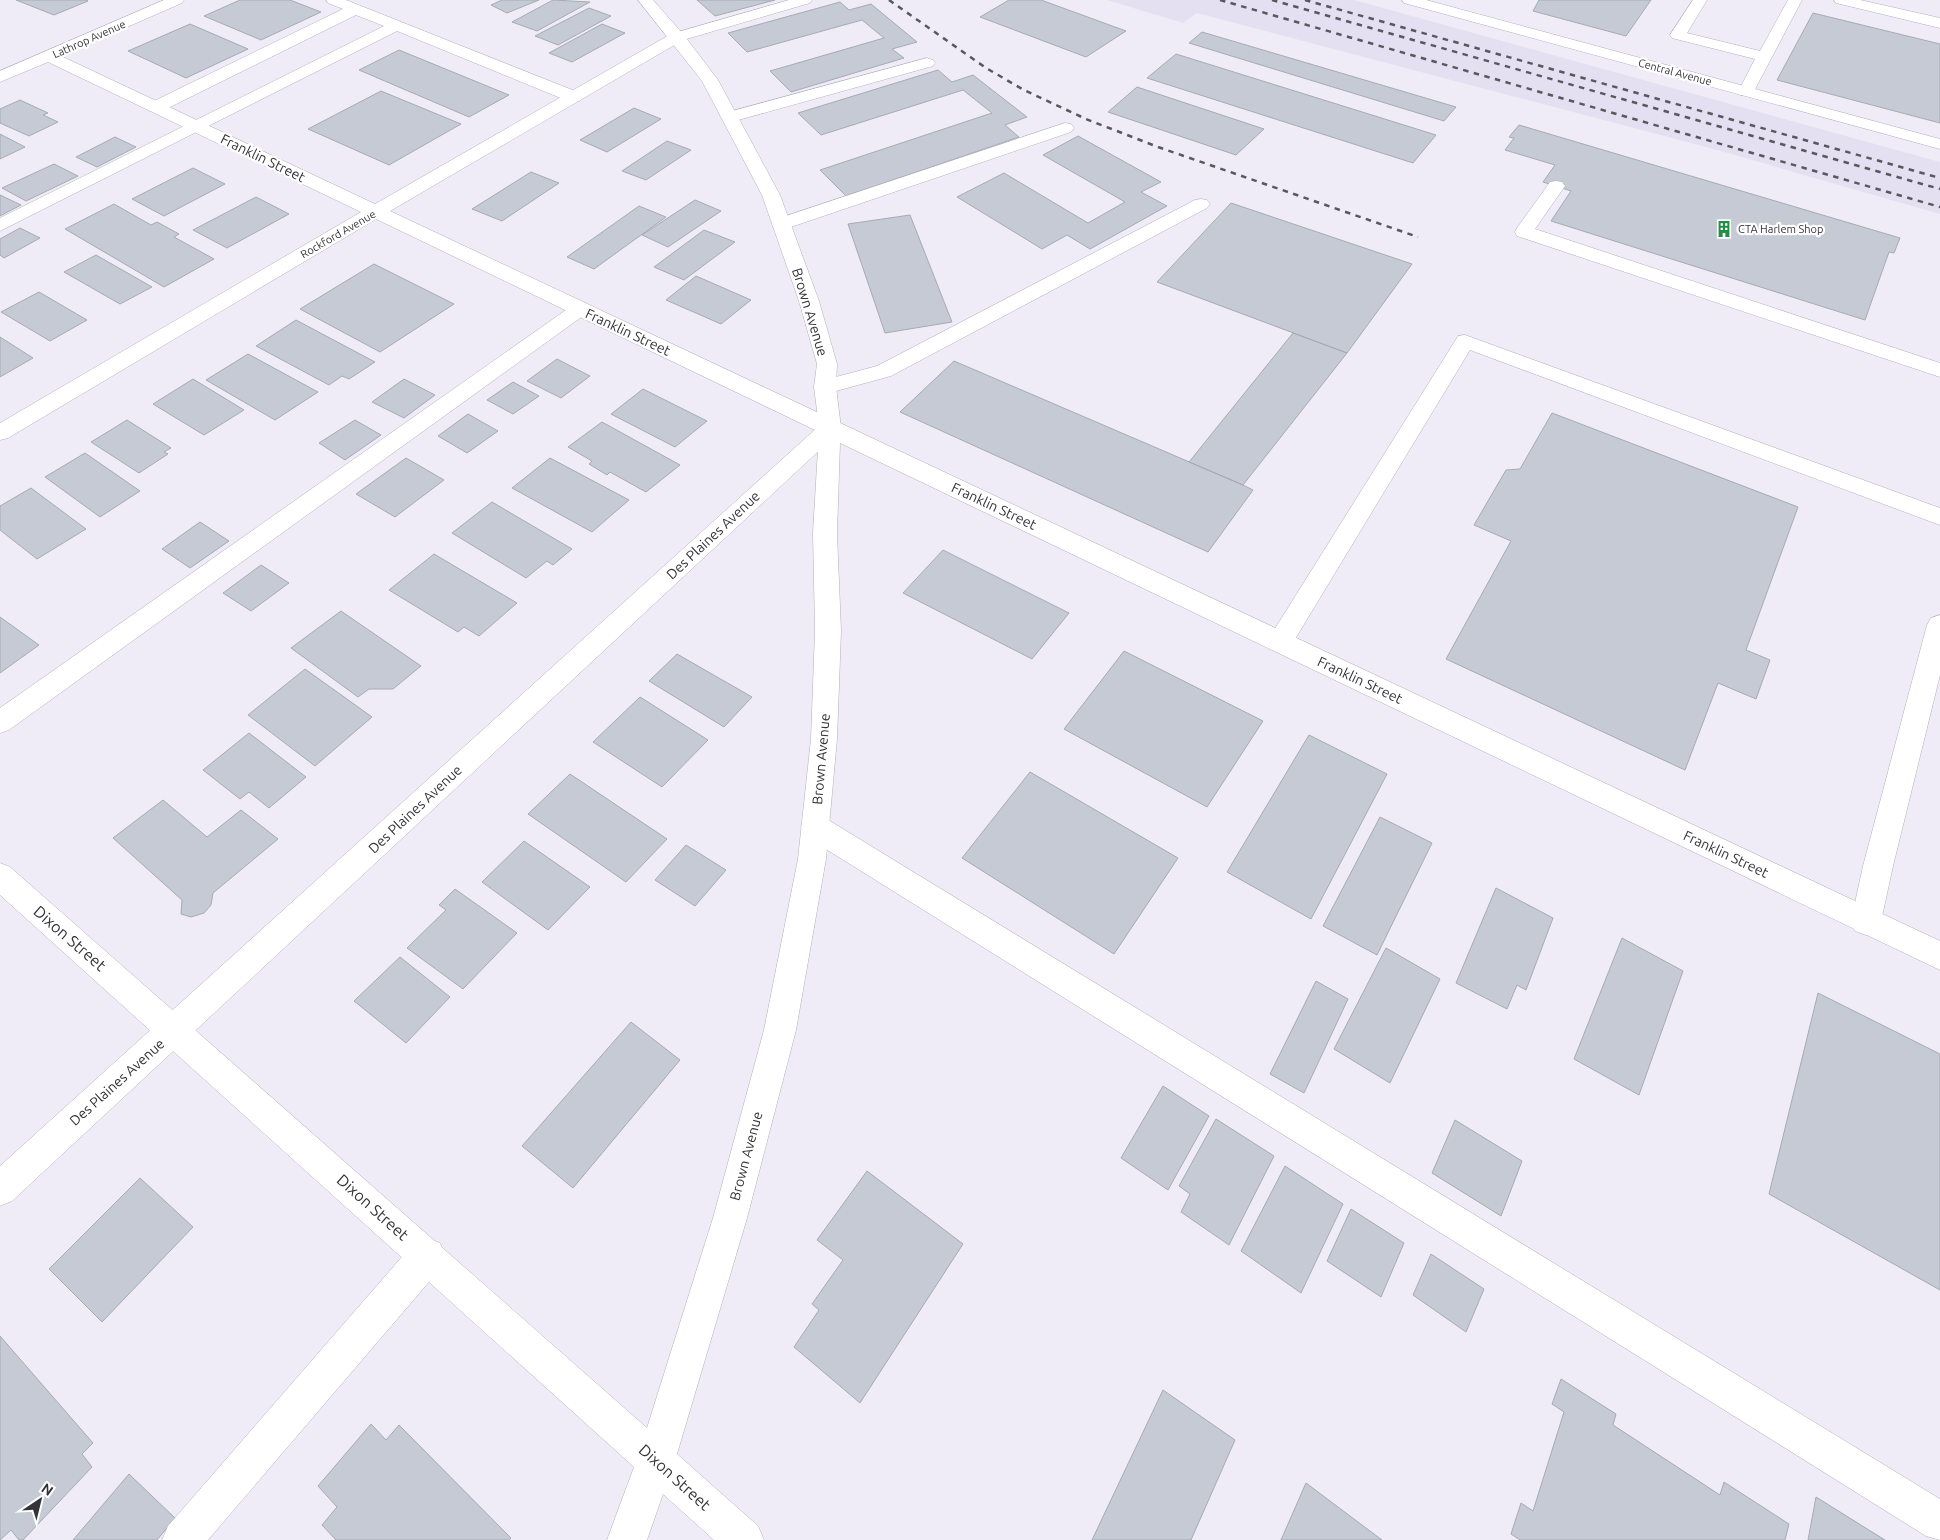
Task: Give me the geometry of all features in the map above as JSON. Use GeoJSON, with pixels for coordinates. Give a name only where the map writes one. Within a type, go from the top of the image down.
{"type":"FeatureCollection","features":[{"type":"Feature","properties":{"kind":"street","name":"Lathrop Avenue"},"geometry":{"type":"LineString","coordinates":[[0,77],[177,0]]}},
{"type":"Feature","properties":{"kind":"street"},"geometry":{"type":"LineString","coordinates":[[333,0],[574,97]]}},
{"type":"Feature","properties":{"kind":"street","name":"Brown Avenue"},"geometry":{"type":"LineString","coordinates":[[627,1540],[656,1460],[730,1218],[780,1030],[812,859],[824,739],[828,631],[825,533],[830,428],[825,387],[827,364],[809,301],[772,195],[731,117],[710,80],[677,37],[645,0]]}},
{"type":"Feature","properties":{"kind":"street","name":"Rockford Avenue"},"geometry":{"type":"LineString","coordinates":[[0,433],[677,37],[805,0]]}},
{"type":"Feature","properties":{"kind":"street"},"geometry":{"type":"LineString","coordinates":[[1700,0],[1678,35],[1765,57]]}},
{"type":"Feature","properties":{"kind":"street"},"geometry":{"type":"LineString","coordinates":[[1746,92],[1795,0]]}},
{"type":"Feature","properties":{"kind":"street"},"geometry":{"type":"LineString","coordinates":[[1841,0],[1940,23]]}},
{"type":"Feature","properties":{"kind":"street","name":"Central Avenue"},"geometry":{"type":"LineString","coordinates":[[1418,1],[1940,144]]}},
{"type":"Feature","properties":{"kind":"street"},"geometry":{"type":"LineString","coordinates":[[156,107],[355,9]]}},
{"type":"Feature","properties":{"kind":"street"},"geometry":{"type":"LineString","coordinates":[[0,225],[398,26]]}},
{"type":"Feature","properties":{"kind":"street","name":"Franklin Street"},"geometry":{"type":"LineString","coordinates":[[48,56],[1940,956]]}},
{"type":"Feature","properties":{"kind":"street"},"geometry":{"type":"LineString","coordinates":[[731,117],[927,63]]}},
{"type":"Feature","properties":{"kind":"street"},"geometry":{"type":"LineString","coordinates":[[781,224],[1065,128]]}},
{"type":"Feature","properties":{"kind":"street"},"geometry":{"type":"LineString","coordinates":[[1556,186],[1524,232],[1940,370]]}},
{"type":"Feature","properties":{"kind":"street"},"geometry":{"type":"LineString","coordinates":[[825,387],[884,371],[1201,204]]}},
{"type":"Feature","properties":{"kind":"street"},"geometry":{"type":"LineString","coordinates":[[0,722],[580,309]]}},
{"type":"Feature","properties":{"kind":"street"},"geometry":{"type":"LineString","coordinates":[[1280,642],[1465,341],[1940,517]]}},
{"type":"Feature","properties":{"kind":"street","name":"Des Plaines Avenue"},"geometry":{"type":"LineString","coordinates":[[0,1189],[830,428]]}},
{"type":"Feature","properties":{"kind":"street"},"geometry":{"type":"LineString","coordinates":[[1866,921],[1878,866],[1940,624]]}},
{"type":"Feature","properties":{"kind":"street"},"geometry":{"type":"LineString","coordinates":[[815,827],[1940,1522]]}},
{"type":"Feature","properties":{"kind":"street","name":"Dixon Street"},"geometry":{"type":"LineString","coordinates":[[0,876],[744,1540]]}},
{"type":"Feature","properties":{"kind":"street"},"geometry":{"type":"LineString","coordinates":[[182,1540],[427,1256]]}},
{"type":"Feature","properties":{"kind":"shaded area"},"geometry":{"type":"Polygon","coordinates":[[[1107,0],[1354,0],[1940,162],[1940,214],[1721,151],[1197,13],[1183,23],[1107,0]]]}},
{"type":"Feature","properties":{"kind":"building"},"geometry":{"type":"Polygon","coordinates":[[[16,0],[87,0],[88,1],[54,15],[16,0]]]}},
{"type":"Feature","properties":{"kind":"building"},"geometry":{"type":"Polygon","coordinates":[[[240,0],[290,0],[321,12],[261,40],[204,16],[240,0]]]}},
{"type":"Feature","properties":{"kind":"building"},"geometry":{"type":"Polygon","coordinates":[[[502,0],[539,0],[507,13],[491,5],[502,0]]]}},
{"type":"Feature","properties":{"kind":"building"},"geometry":{"type":"Polygon","coordinates":[[[553,0],[590,2],[537,31],[512,22],[553,0]]]}},
{"type":"Feature","properties":{"kind":"building"},"geometry":{"type":"Polygon","coordinates":[[[697,0],[775,0],[715,16],[697,0]]]}},
{"type":"Feature","properties":{"kind":"building"},"geometry":{"type":"Polygon","coordinates":[[[1009,0],[1041,0],[1126,31],[1086,57],[980,17],[1009,0]]]}},
{"type":"Feature","properties":{"kind":"building"},"geometry":{"type":"Polygon","coordinates":[[[1539,0],[1651,0],[1626,36],[1533,11],[1539,0]]]}},
{"type":"Feature","properties":{"kind":"building"},"geometry":{"type":"Polygon","coordinates":[[[840,2],[849,10],[871,4],[917,42],[892,49],[904,58],[791,92],[770,71],[884,38],[862,20],[747,52],[728,33],[840,2]]]}},
{"type":"Feature","properties":{"kind":"building"},"geometry":{"type":"Polygon","coordinates":[[[589,8],[611,16],[558,45],[535,36],[589,8]]]}},
{"type":"Feature","properties":{"kind":"building"},"geometry":{"type":"Polygon","coordinates":[[[1813,13],[1940,44],[1940,123],[1777,80],[1813,13]]]}},
{"type":"Feature","properties":{"kind":"building"},"geometry":{"type":"Polygon","coordinates":[[[190,24],[248,49],[186,78],[128,51],[190,24]]]}},
{"type":"Feature","properties":{"kind":"building"},"geometry":{"type":"Polygon","coordinates":[[[602,24],[625,33],[572,62],[549,53],[602,24]]]}},
{"type":"Feature","properties":{"kind":"building"},"geometry":{"type":"Polygon","coordinates":[[[1202,32],[1456,107],[1444,121],[1189,43],[1202,32]]]}},
{"type":"Feature","properties":{"kind":"building"},"geometry":{"type":"Polygon","coordinates":[[[399,50],[509,95],[469,117],[359,70],[399,50]]]}},
{"type":"Feature","properties":{"kind":"building"},"geometry":{"type":"Polygon","coordinates":[[[1176,54],[1436,135],[1413,163],[1147,78],[1176,54]]]}},
{"type":"Feature","properties":{"kind":"building"},"geometry":{"type":"Polygon","coordinates":[[[938,70],[952,82],[973,75],[1027,117],[1005,125],[1019,137],[846,196],[820,170],[992,113],[963,90],[821,135],[798,113],[938,70]]]}},
{"type":"Feature","properties":{"kind":"building"},"geometry":{"type":"Polygon","coordinates":[[[1137,87],[1264,129],[1236,155],[1108,112],[1137,87]]]}},
{"type":"Feature","properties":{"kind":"building"},"geometry":{"type":"Polygon","coordinates":[[[381,91],[461,124],[389,165],[308,129],[381,91]]]}},
{"type":"Feature","properties":{"kind":"building"},"geometry":{"type":"Polygon","coordinates":[[[20,100],[48,113],[43,115],[58,122],[29,136],[0,123],[0,109],[20,100]]]}},
{"type":"Feature","properties":{"kind":"building"},"geometry":{"type":"Polygon","coordinates":[[[634,108],[661,119],[607,152],[580,140],[634,108]]]}},
{"type":"Feature","properties":{"kind":"building","name":"CTA Harlem Shop"},"geometry":{"type":"Polygon","coordinates":[[[1519,125],[1900,238],[1894,253],[1889,252],[1865,320],[1551,221],[1571,191],[1543,182],[1555,165],[1505,150],[1514,138],[1509,137],[1519,125]]]}},
{"type":"Feature","properties":{"kind":"building"},"geometry":{"type":"Polygon","coordinates":[[[0,134],[25,147],[0,159],[0,134]]]}},
{"type":"Feature","properties":{"kind":"building"},"geometry":{"type":"Polygon","coordinates":[[[1078,136],[1161,182],[1141,192],[1167,206],[1090,249],[1067,235],[1042,249],[957,197],[1004,173],[1088,223],[1125,202],[1043,155],[1078,136]]]}},
{"type":"Feature","properties":{"kind":"building"},"geometry":{"type":"Polygon","coordinates":[[[115,137],[136,147],[97,167],[76,157],[115,137]]]}},
{"type":"Feature","properties":{"kind":"building"},"geometry":{"type":"Polygon","coordinates":[[[667,141],[691,150],[646,180],[622,171],[667,141]]]}},
{"type":"Feature","properties":{"kind":"building"},"geometry":{"type":"Polygon","coordinates":[[[54,164],[78,176],[26,201],[2,188],[54,164]]]}},
{"type":"Feature","properties":{"kind":"building"},"geometry":{"type":"Polygon","coordinates":[[[193,168],[225,184],[164,216],[132,199],[193,168]]]}},
{"type":"Feature","properties":{"kind":"building"},"geometry":{"type":"Polygon","coordinates":[[[531,172],[559,183],[502,221],[472,209],[531,172]]]}},
{"type":"Feature","properties":{"kind":"building"},"geometry":{"type":"Polygon","coordinates":[[[0,195],[21,205],[0,216],[0,195]]]}},
{"type":"Feature","properties":{"kind":"building"},"geometry":{"type":"Polygon","coordinates":[[[256,197],[289,214],[227,248],[193,230],[256,197]]]}},
{"type":"Feature","properties":{"kind":"building"},"geometry":{"type":"Polygon","coordinates":[[[695,200],[721,211],[668,247],[642,235],[695,200]]]}},
{"type":"Feature","properties":{"kind":"building"},"geometry":{"type":"Polygon","coordinates":[[[1231,203],[1412,264],[1347,353],[1157,282],[1231,203]]]}},
{"type":"Feature","properties":{"kind":"building"},"geometry":{"type":"Polygon","coordinates":[[[114,204],[151,225],[157,222],[179,234],[174,237],[214,259],[164,287],[65,229],[114,204]]]}},
{"type":"Feature","properties":{"kind":"building"},"geometry":{"type":"Polygon","coordinates":[[[639,206],[666,217],[594,269],[567,257],[639,206]]]}},
{"type":"Feature","properties":{"kind":"building"},"geometry":{"type":"Polygon","coordinates":[[[910,215],[952,322],[885,333],[848,224],[910,215]]]}},
{"type":"Feature","properties":{"kind":"building"},"geometry":{"type":"Polygon","coordinates":[[[20,228],[40,238],[4,258],[0,255],[0,239],[20,228]]]}},
{"type":"Feature","properties":{"kind":"building"},"geometry":{"type":"Polygon","coordinates":[[[704,230],[735,242],[684,280],[654,267],[704,230]]]}},
{"type":"Feature","properties":{"kind":"building"},"geometry":{"type":"Polygon","coordinates":[[[96,255],[152,287],[120,304],[64,272],[96,255]]]}},
{"type":"Feature","properties":{"kind":"building"},"geometry":{"type":"Polygon","coordinates":[[[374,264],[454,304],[380,352],[300,309],[374,264]]]}},
{"type":"Feature","properties":{"kind":"building"},"geometry":{"type":"Polygon","coordinates":[[[696,276],[751,300],[721,324],[666,300],[696,276]]]}},
{"type":"Feature","properties":{"kind":"building"},"geometry":{"type":"Polygon","coordinates":[[[39,292],[87,320],[50,341],[1,312],[39,292]]]}},
{"type":"Feature","properties":{"kind":"building"},"geometry":{"type":"Polygon","coordinates":[[[296,320],[375,362],[349,379],[342,376],[329,385],[256,346],[296,320]]]}},
{"type":"Feature","properties":{"kind":"building"},"geometry":{"type":"Polygon","coordinates":[[[1293,333],[1347,353],[1243,485],[1189,462],[1293,333]]]}},
{"type":"Feature","properties":{"kind":"building"},"geometry":{"type":"Polygon","coordinates":[[[0,337],[33,358],[0,377],[0,337]]]}},
{"type":"Feature","properties":{"kind":"building"},"geometry":{"type":"Polygon","coordinates":[[[248,354],[318,392],[275,420],[206,380],[248,354]]]}},
{"type":"Feature","properties":{"kind":"building"},"geometry":{"type":"Polygon","coordinates":[[[557,359],[590,376],[561,398],[527,381],[557,359]]]}},
{"type":"Feature","properties":{"kind":"building"},"geometry":{"type":"Polygon","coordinates":[[[954,361],[1253,490],[1208,552],[900,412],[954,361]]]}},
{"type":"Feature","properties":{"kind":"building"},"geometry":{"type":"Polygon","coordinates":[[[193,379],[244,410],[204,435],[153,404],[193,379]]]}},
{"type":"Feature","properties":{"kind":"building"},"geometry":{"type":"Polygon","coordinates":[[[404,379],[435,395],[404,418],[372,402],[404,379]]]}},
{"type":"Feature","properties":{"kind":"building"},"geometry":{"type":"Polygon","coordinates":[[[513,382],[539,396],[513,414],[487,400],[513,382]]]}},
{"type":"Feature","properties":{"kind":"building"},"geometry":{"type":"Polygon","coordinates":[[[643,389],[707,421],[675,447],[611,414],[643,389]]]}},
{"type":"Feature","properties":{"kind":"building"},"geometry":{"type":"Polygon","coordinates":[[[1552,413],[1798,507],[1746,650],[1770,660],[1756,699],[1718,683],[1685,770],[1446,659],[1511,541],[1474,525],[1506,470],[1520,469],[1552,413]]]}},
{"type":"Feature","properties":{"kind":"building"},"geometry":{"type":"Polygon","coordinates":[[[468,414],[498,431],[467,453],[438,436],[468,414]]]}},
{"type":"Feature","properties":{"kind":"building"},"geometry":{"type":"Polygon","coordinates":[[[127,420],[171,448],[164,452],[168,454],[139,473],[91,442],[127,420]]]}},
{"type":"Feature","properties":{"kind":"building"},"geometry":{"type":"Polygon","coordinates":[[[355,420],[381,435],[345,460],[319,443],[355,420]]]}},
{"type":"Feature","properties":{"kind":"building"},"geometry":{"type":"Polygon","coordinates":[[[602,422],[680,465],[646,492],[610,472],[607,475],[589,464],[592,461],[568,447],[602,422]]]}},
{"type":"Feature","properties":{"kind":"building"},"geometry":{"type":"Polygon","coordinates":[[[85,453],[140,491],[100,517],[45,477],[85,453]]]}},
{"type":"Feature","properties":{"kind":"building"},"geometry":{"type":"Polygon","coordinates":[[[406,458],[444,480],[395,517],[356,494],[406,458]]]}},
{"type":"Feature","properties":{"kind":"building"},"geometry":{"type":"Polygon","coordinates":[[[550,458],[629,500],[592,532],[512,488],[550,458]]]}},
{"type":"Feature","properties":{"kind":"building"},"geometry":{"type":"Polygon","coordinates":[[[31,488],[86,529],[37,559],[0,530],[0,506],[31,488]]]}},
{"type":"Feature","properties":{"kind":"building"},"geometry":{"type":"Polygon","coordinates":[[[492,502],[572,549],[553,565],[547,561],[526,578],[452,533],[492,502]]]}},
{"type":"Feature","properties":{"kind":"building"},"geometry":{"type":"Polygon","coordinates":[[[200,522],[229,541],[190,568],[162,549],[200,522]]]}},
{"type":"Feature","properties":{"kind":"building"},"geometry":{"type":"Polygon","coordinates":[[[943,550],[1069,613],[1032,659],[903,593],[943,550]]]}},
{"type":"Feature","properties":{"kind":"building"},"geometry":{"type":"Polygon","coordinates":[[[434,554],[517,603],[479,636],[464,627],[458,632],[389,590],[434,554]]]}},
{"type":"Feature","properties":{"kind":"building"},"geometry":{"type":"Polygon","coordinates":[[[261,565],[289,583],[251,611],[223,593],[261,565]]]}},
{"type":"Feature","properties":{"kind":"building"},"geometry":{"type":"Polygon","coordinates":[[[341,611],[421,666],[393,689],[369,689],[358,697],[291,648],[341,611]]]}},
{"type":"Feature","properties":{"kind":"building"},"geometry":{"type":"Polygon","coordinates":[[[0,617],[39,645],[0,673],[0,617]]]}},
{"type":"Feature","properties":{"kind":"building"},"geometry":{"type":"Polygon","coordinates":[[[1124,651],[1263,721],[1207,807],[1064,729],[1124,651]]]}},
{"type":"Feature","properties":{"kind":"building"},"geometry":{"type":"Polygon","coordinates":[[[677,654],[752,697],[724,727],[649,681],[677,654]]]}},
{"type":"Feature","properties":{"kind":"building"},"geometry":{"type":"Polygon","coordinates":[[[305,669],[372,717],[315,766],[248,715],[305,669]]]}},
{"type":"Feature","properties":{"kind":"building"},"geometry":{"type":"Polygon","coordinates":[[[640,697],[708,740],[662,787],[593,742],[640,697]]]}},
{"type":"Feature","properties":{"kind":"building"},"geometry":{"type":"Polygon","coordinates":[[[249,733],[306,777],[269,808],[249,792],[240,799],[203,770],[249,733]]]}},
{"type":"Feature","properties":{"kind":"building"},"geometry":{"type":"Polygon","coordinates":[[[1309,735],[1387,774],[1311,919],[1227,872],[1309,735]]]}},
{"type":"Feature","properties":{"kind":"building"},"geometry":{"type":"Polygon","coordinates":[[[1030,772],[1178,858],[1114,954],[962,858],[1030,772]]]}},
{"type":"Feature","properties":{"kind":"building"},"geometry":{"type":"Polygon","coordinates":[[[570,774],[667,839],[626,882],[528,814],[570,774]]]}},
{"type":"Feature","properties":{"kind":"building"},"geometry":{"type":"Polygon","coordinates":[[[163,800],[207,837],[241,810],[278,839],[213,893],[211,905],[204,913],[191,917],[181,914],[182,900],[113,838],[163,800]]]}},
{"type":"Feature","properties":{"kind":"building"},"geometry":{"type":"Polygon","coordinates":[[[1380,817],[1432,843],[1377,955],[1323,926],[1380,817]]]}},
{"type":"Feature","properties":{"kind":"building"},"geometry":{"type":"Polygon","coordinates":[[[524,841],[590,887],[548,930],[482,882],[524,841]]]}},
{"type":"Feature","properties":{"kind":"building"},"geometry":{"type":"Polygon","coordinates":[[[686,845],[726,870],[695,906],[655,880],[686,845]]]}},
{"type":"Feature","properties":{"kind":"building"},"geometry":{"type":"Polygon","coordinates":[[[1496,888],[1553,918],[1526,990],[1517,985],[1507,1009],[1456,983],[1496,888]]]}},
{"type":"Feature","properties":{"kind":"building"},"geometry":{"type":"Polygon","coordinates":[[[455,889],[517,933],[463,989],[407,948],[446,910],[439,905],[455,889]]]}},
{"type":"Feature","properties":{"kind":"building"},"geometry":{"type":"Polygon","coordinates":[[[1622,938],[1683,971],[1639,1095],[1574,1059],[1622,938]]]}},
{"type":"Feature","properties":{"kind":"building"},"geometry":{"type":"Polygon","coordinates":[[[1386,948],[1440,979],[1390,1083],[1334,1049],[1386,948]]]}},
{"type":"Feature","properties":{"kind":"building"},"geometry":{"type":"Polygon","coordinates":[[[400,957],[450,997],[406,1043],[354,1001],[400,957]]]}},
{"type":"Feature","properties":{"kind":"building"},"geometry":{"type":"Polygon","coordinates":[[[1316,981],[1348,999],[1304,1093],[1270,1074],[1316,981]]]}},
{"type":"Feature","properties":{"kind":"building"},"geometry":{"type":"Polygon","coordinates":[[[1818,993],[1940,1054],[1940,1290],[1769,1194],[1818,993]]]}},
{"type":"Feature","properties":{"kind":"building"},"geometry":{"type":"Polygon","coordinates":[[[631,1022],[680,1060],[573,1188],[522,1146],[631,1022]]]}},
{"type":"Feature","properties":{"kind":"building"},"geometry":{"type":"Polygon","coordinates":[[[1163,1086],[1209,1116],[1168,1190],[1121,1158],[1163,1086]]]}},
{"type":"Feature","properties":{"kind":"building"},"geometry":{"type":"Polygon","coordinates":[[[1216,1119],[1274,1156],[1229,1245],[1181,1212],[1190,1194],[1179,1186],[1216,1119]]]}},
{"type":"Feature","properties":{"kind":"building"},"geometry":{"type":"Polygon","coordinates":[[[1455,1120],[1522,1161],[1501,1216],[1432,1173],[1455,1120]]]}},
{"type":"Feature","properties":{"kind":"building"},"geometry":{"type":"Polygon","coordinates":[[[1285,1166],[1343,1204],[1301,1293],[1241,1251],[1285,1166]]]}},
{"type":"Feature","properties":{"kind":"building"},"geometry":{"type":"Polygon","coordinates":[[[867,1171],[963,1244],[860,1403],[794,1347],[819,1310],[812,1304],[843,1260],[817,1240],[867,1171]]]}},
{"type":"Feature","properties":{"kind":"building"},"geometry":{"type":"Polygon","coordinates":[[[140,1178],[193,1227],[102,1322],[49,1269],[140,1178]]]}},
{"type":"Feature","properties":{"kind":"building"},"geometry":{"type":"Polygon","coordinates":[[[1351,1209],[1404,1243],[1381,1297],[1327,1261],[1351,1209]]]}},
{"type":"Feature","properties":{"kind":"building"},"geometry":{"type":"Polygon","coordinates":[[[1431,1254],[1484,1289],[1466,1332],[1413,1295],[1431,1254]]]}},
{"type":"Feature","properties":{"kind":"building"},"geometry":{"type":"Polygon","coordinates":[[[0,1336],[93,1443],[82,1454],[92,1467],[23,1540],[19,1540],[11,1530],[0,1540],[0,1336]]]}},
{"type":"Feature","properties":{"kind":"building"},"geometry":{"type":"Polygon","coordinates":[[[1561,1379],[1616,1414],[1613,1425],[1720,1495],[1724,1482],[1789,1524],[1785,1540],[1520,1540],[1511,1534],[1521,1503],[1533,1511],[1564,1412],[1552,1404],[1561,1379]]]}},
{"type":"Feature","properties":{"kind":"building"},"geometry":{"type":"Polygon","coordinates":[[[1163,1390],[1235,1440],[1191,1540],[1092,1540],[1163,1390]]]}},
{"type":"Feature","properties":{"kind":"building"},"geometry":{"type":"Polygon","coordinates":[[[371,1424],[386,1440],[399,1425],[511,1538],[509,1540],[336,1540],[322,1525],[337,1507],[318,1486],[371,1424]]]}},
{"type":"Feature","properties":{"kind":"building"},"geometry":{"type":"Polygon","coordinates":[[[129,1474],[175,1518],[157,1540],[73,1540],[129,1474]]]}},
{"type":"Feature","properties":{"kind":"building"},"geometry":{"type":"Polygon","coordinates":[[[1306,1483],[1382,1540],[1281,1540],[1306,1483]]]}},
{"type":"Feature","properties":{"kind":"building"},"geometry":{"type":"Polygon","coordinates":[[[1816,1497],[1885,1540],[1808,1540],[1816,1497]]]}},
{"type":"Feature","properties":{"kind":"railway"},"geometry":{"type":"LineString","coordinates":[[889,0],[986,68],[1024,90],[1086,119],[1158,147],[1418,237]]}},
{"type":"Feature","properties":{"kind":"railway"},"geometry":{"type":"LineString","coordinates":[[1220,0],[1940,207]]}},
{"type":"Feature","properties":{"kind":"railway"},"geometry":{"type":"LineString","coordinates":[[1272,0],[1940,189]]}},
{"type":"Feature","properties":{"kind":"railway"},"geometry":{"type":"LineString","coordinates":[[1305,0],[1940,178]]}},
{"type":"Feature","properties":{"kind":"place","name":"CTA Harlem Shop"},"geometry":{"type":"Point","coordinates":[1724,229]}}]}
